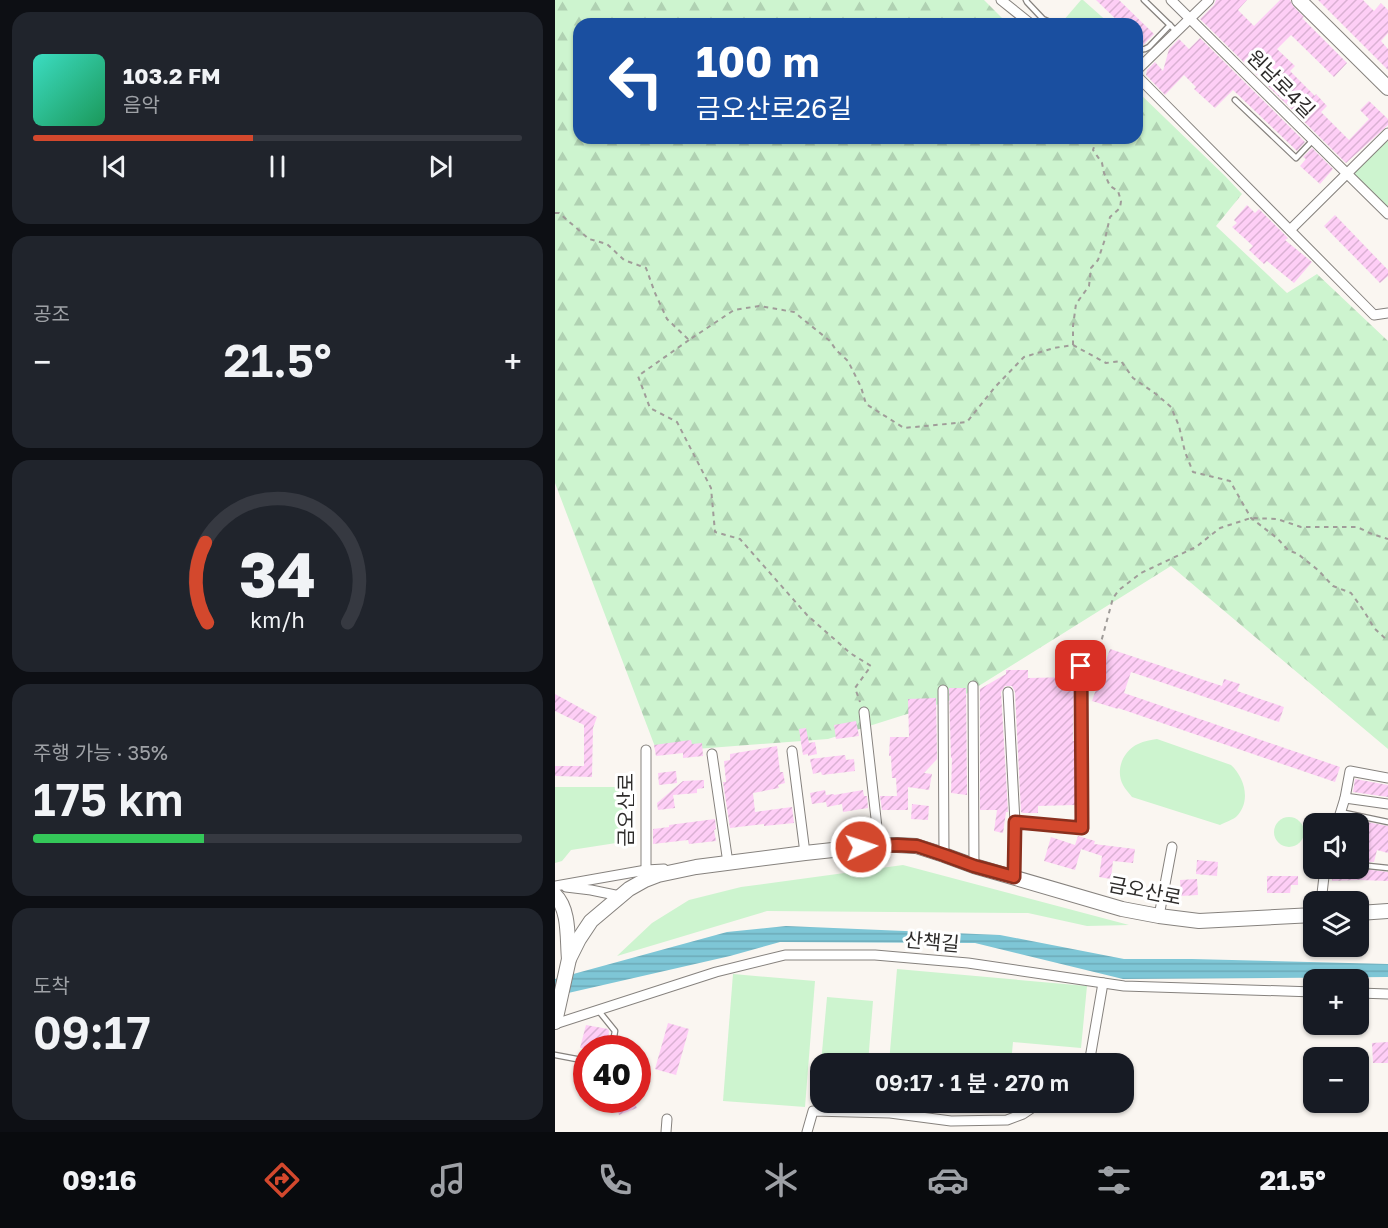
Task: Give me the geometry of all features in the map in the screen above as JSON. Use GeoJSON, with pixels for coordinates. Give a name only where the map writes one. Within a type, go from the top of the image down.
{"type":"FeatureCollection","features":[{"type":"Feature","properties":{"kind":"street"},"geometry":{"type":"LineString","coordinates":[[1001,0],[1024,18]]}},
{"type":"Feature","properties":{"kind":"street","name":"원남로4길"},"geometry":{"type":"LineString","coordinates":[[1170,0],[1388,214]]}},
{"type":"Feature","properties":{"kind":"street"},"geometry":{"type":"LineString","coordinates":[[1143,63],[1174,29],[1190,19],[1209,0]]}},
{"type":"Feature","properties":{"kind":"street"},"geometry":{"type":"LineString","coordinates":[[1299,0],[1388,88]]}},
{"type":"Feature","properties":{"kind":"street"},"geometry":{"type":"LineString","coordinates":[[1143,82],[1374,315],[1388,313]]}},
{"type":"Feature","properties":{"kind":"street"},"geometry":{"type":"LineString","coordinates":[[1290,230],[1388,133]]}},
{"type":"Feature","properties":{"kind":"street"},"geometry":{"type":"LineString","coordinates":[[1015,822],[1082,828],[1081,666]]}},
{"type":"Feature","properties":{"kind":"street"},"geometry":{"type":"LineString","coordinates":[[973,686],[974,866]]}},
{"type":"Feature","properties":{"kind":"street"},"geometry":{"type":"LineString","coordinates":[[943,690],[944,855]]}},
{"type":"Feature","properties":{"kind":"street"},"geometry":{"type":"LineString","coordinates":[[1008,693],[1015,822],[1014,877]]}},
{"type":"Feature","properties":{"kind":"street"},"geometry":{"type":"LineString","coordinates":[[864,712],[879,845]]}},
{"type":"Feature","properties":{"kind":"street","name":"금오산로"},"geometry":{"type":"LineString","coordinates":[[646,750],[646,870]]}},
{"type":"Feature","properties":{"kind":"street"},"geometry":{"type":"LineString","coordinates":[[792,751],[805,853]]}},
{"type":"Feature","properties":{"kind":"street"},"geometry":{"type":"LineString","coordinates":[[712,754],[728,863]]}},
{"type":"Feature","properties":{"kind":"street"},"geometry":{"type":"LineString","coordinates":[[1340,812],[1350,771],[1388,778]]}},
{"type":"Feature","properties":{"kind":"street"},"geometry":{"type":"LineString","coordinates":[[1345,798],[1388,804]]}},
{"type":"Feature","properties":{"kind":"street","name":"금오산로"},"geometry":{"type":"LineString","coordinates":[[555,1023],[569,959],[591,921],[629,889],[645,880],[696,867],[879,845],[917,846],[974,866],[1122,909],[1159,916],[1199,921],[1303,916]]}},
{"type":"Feature","properties":{"kind":"street"},"geometry":{"type":"LineString","coordinates":[[1159,916],[1172,847]]}},
{"type":"Feature","properties":{"kind":"street"},"geometry":{"type":"LineString","coordinates":[[555,886],[646,870],[696,867]]}},
{"type":"Feature","properties":{"kind":"street"},"geometry":{"type":"LineString","coordinates":[[555,886],[580,888],[620,896]]}},
{"type":"Feature","properties":{"kind":"street"},"geometry":{"type":"LineString","coordinates":[[555,895],[562,904],[564,912],[569,959]]}},
{"type":"Feature","properties":{"kind":"street"},"geometry":{"type":"LineString","coordinates":[[1369,912],[1388,911]]}},
{"type":"Feature","properties":{"kind":"street","name":"산책길"},"geometry":{"type":"LineString","coordinates":[[555,1023],[716,972],[785,955],[875,955],[968,963],[1124,986],[1303,992]]}},
{"type":"Feature","properties":{"kind":"street"},"geometry":{"type":"LineString","coordinates":[[1091,1053],[1103,983]]}},
{"type":"Feature","properties":{"kind":"street"},"geometry":{"type":"LineString","coordinates":[[1369,993],[1388,994]]}},
{"type":"Feature","properties":{"kind":"street"},"geometry":{"type":"LineString","coordinates":[[807,1132],[813,1113]]}},
{"type":"Feature","properties":{"kind":"street"},"geometry":{"type":"LineString","coordinates":[[890,1113],[951,1121],[1007,1120],[1024,1113]]}},
{"type":"Feature","properties":{"kind":"street"},"geometry":{"type":"LineString","coordinates":[[666,1132],[667,1119]]}},
{"type":"Feature","properties":{"kind":"lane"},"geometry":{"type":"LineString","coordinates":[[1026,0],[1042,18]]}},
{"type":"Feature","properties":{"kind":"lane"},"geometry":{"type":"LineString","coordinates":[[1143,49],[1174,29],[1145,0]]}},
{"type":"Feature","properties":{"kind":"lane"},"geometry":{"type":"LineString","coordinates":[[1235,100],[1296,158],[1313,140]]}},
{"type":"Feature","properties":{"kind":"lane"},"geometry":{"type":"LineString","coordinates":[[1340,812],[1388,822]]}},
{"type":"Feature","properties":{"kind":"lane"},"geometry":{"type":"LineString","coordinates":[[1369,866],[1388,868]]}},
{"type":"Feature","properties":{"kind":"lane"},"geometry":{"type":"LineString","coordinates":[[598,1010],[615,1031],[614,1035]]}},
{"type":"Feature","properties":{"kind":"lane"},"geometry":{"type":"LineString","coordinates":[[555,1055],[573,1058]]}},
{"type":"Feature","properties":{"kind":"path"},"geometry":{"type":"LineString","coordinates":[[1073,345],[1076,304],[1089,286],[1091,268],[1098,260],[1110,217],[1120,208],[1121,201],[1118,191],[1110,186],[1102,163],[1093,150],[1095,144]]}},
{"type":"Feature","properties":{"kind":"path"},"geometry":{"type":"LineString","coordinates":[[555,213],[559,213],[589,239],[607,244],[624,260],[646,268],[667,319],[689,340]]}},
{"type":"Feature","properties":{"kind":"path"},"geometry":{"type":"LineString","coordinates":[[864,712],[855,688],[871,666],[850,653],[807,615],[740,539],[715,532],[711,488],[677,422],[650,408],[638,376],[734,310],[759,306],[794,312],[830,341],[848,361],[861,387],[866,404],[904,428],[967,422],[995,387],[1024,357],[1073,345],[1106,363],[1121,361],[1133,378],[1157,394],[1171,407],[1193,471],[1230,481],[1251,518],[1277,538],[1288,550],[1298,554],[1318,570],[1333,586],[1351,593],[1374,628],[1388,641]]}},
{"type":"Feature","properties":{"kind":"path"},"geometry":{"type":"LineString","coordinates":[[1082,687],[1100,646],[1113,598],[1119,590],[1141,573],[1196,546],[1220,528],[1251,518],[1277,519],[1302,527],[1357,527],[1388,539]]}},
{"type":"Feature","properties":{"kind":"green space"},"geometry":{"type":"Polygon","coordinates":[[[555,0],[984,0],[1002,18],[573,18],[573,144],[1143,144],[1143,97],[1242,194],[1216,226],[1287,293],[1317,274],[1388,341],[1388,749],[1171,566],[961,697],[828,739],[657,752],[555,483],[555,0]]]}},
{"type":"Feature","properties":{"kind":"green space"},"geometry":{"type":"Polygon","coordinates":[[[1083,0],[1103,18],[1066,18],[1083,0]]]}},
{"type":"Feature","properties":{"kind":"green space"},"geometry":{"type":"Polygon","coordinates":[[[1385,139],[1388,142],[1388,209],[1354,176],[1359,165],[1385,139]]]}},
{"type":"Feature","properties":{"kind":"green space"},"geometry":{"type":"Polygon","coordinates":[[[1157,739],[1231,765],[1240,776],[1245,790],[1244,804],[1237,816],[1220,825],[1132,797],[1121,779],[1122,762],[1133,747],[1157,739]]]}},
{"type":"Feature","properties":{"kind":"green space"},"geometry":{"type":"Polygon","coordinates":[[[555,787],[627,787],[629,841],[571,850],[562,861],[555,863],[555,787]]]}},
{"type":"Feature","properties":{"kind":"green space"},"geometry":{"type":"Polygon","coordinates":[[[1289,817],[1300,821],[1303,826],[1303,838],[1300,843],[1289,847],[1278,843],[1274,832],[1278,821],[1289,817]]]}},
{"type":"Feature","properties":{"kind":"green space"},"geometry":{"type":"Polygon","coordinates":[[[903,865],[1129,925],[1087,926],[1028,913],[767,911],[617,956],[652,923],[689,900],[741,887],[903,865]]]}},
{"type":"Feature","properties":{"kind":"green space"},"geometry":{"type":"Polygon","coordinates":[[[897,969],[1087,986],[1081,1048],[1013,1042],[1012,1053],[890,1053],[897,969]]]}},
{"type":"Feature","properties":{"kind":"green space"},"geometry":{"type":"Polygon","coordinates":[[[733,974],[815,981],[805,1107],[723,1101],[733,974]]]}},
{"type":"Feature","properties":{"kind":"green space"},"geometry":{"type":"Polygon","coordinates":[[[827,997],[873,1001],[869,1053],[822,1053],[827,997]]]}},
{"type":"Feature","properties":{"kind":"water"},"geometry":{"type":"Polygon","coordinates":[[[786,926],[1000,935],[1124,959],[1388,964],[1388,977],[1369,977],[1369,969],[1303,969],[1303,978],[1123,979],[975,943],[780,942],[730,956],[555,996],[555,979],[727,932],[786,926]]]}},
{"type":"Feature","properties":{"kind":"building"},"geometry":{"type":"Polygon","coordinates":[[[1096,0],[1119,0],[1138,18],[1115,18],[1096,0]]]}},
{"type":"Feature","properties":{"kind":"building"},"geometry":{"type":"Polygon","coordinates":[[[1216,0],[1247,0],[1238,10],[1254,26],[1280,0],[1290,0],[1304,17],[1302,18],[1347,63],[1334,77],[1291,35],[1277,49],[1295,66],[1290,71],[1327,106],[1321,112],[1349,140],[1369,119],[1360,110],[1369,101],[1388,119],[1388,125],[1346,163],[1200,19],[1216,0]]]}},
{"type":"Feature","properties":{"kind":"building"},"geometry":{"type":"Polygon","coordinates":[[[1318,0],[1363,0],[1374,11],[1381,3],[1388,10],[1388,33],[1381,41],[1388,49],[1388,70],[1318,0]]]}},
{"type":"Feature","properties":{"kind":"building"},"geometry":{"type":"Polygon","coordinates":[[[1143,23],[1154,34],[1143,45],[1143,23]]]}},
{"type":"Feature","properties":{"kind":"building"},"geometry":{"type":"Polygon","coordinates":[[[1200,38],[1305,142],[1297,151],[1233,90],[1215,108],[1194,89],[1196,87],[1184,75],[1165,95],[1146,75],[1147,70],[1155,62],[1163,71],[1169,49],[1179,39],[1189,49],[1200,38]]]}},
{"type":"Feature","properties":{"kind":"building"},"geometry":{"type":"Polygon","coordinates":[[[1312,148],[1333,169],[1320,184],[1300,166],[1306,159],[1303,157],[1312,148]]]}},
{"type":"Feature","properties":{"kind":"building"},"geometry":{"type":"Polygon","coordinates":[[[1247,205],[1255,213],[1259,209],[1288,238],[1285,240],[1312,262],[1294,283],[1267,261],[1264,264],[1249,250],[1253,246],[1232,227],[1237,223],[1234,220],[1247,205]]]}},
{"type":"Feature","properties":{"kind":"building"},"geometry":{"type":"Polygon","coordinates":[[[1335,215],[1388,270],[1388,276],[1380,283],[1324,226],[1335,215]]]}},
{"type":"Feature","properties":{"kind":"building"},"geometry":{"type":"Polygon","coordinates":[[[1110,649],[1222,686],[1224,679],[1240,684],[1237,691],[1284,707],[1279,722],[1131,672],[1124,693],[1340,767],[1335,782],[1092,701],[1110,649]]]}},
{"type":"Feature","properties":{"kind":"building"},"geometry":{"type":"Polygon","coordinates":[[[1006,670],[1028,670],[1028,678],[1074,677],[1075,805],[1038,806],[1038,813],[1021,812],[1015,692],[1012,686],[1005,686],[1001,692],[1008,812],[1006,812],[1003,833],[994,831],[997,810],[980,810],[980,689],[1006,674],[1006,670]]]}},
{"type":"Feature","properties":{"kind":"building"},"geometry":{"type":"Polygon","coordinates":[[[949,688],[966,688],[967,795],[951,793],[949,688]]]}},
{"type":"Feature","properties":{"kind":"building"},"geometry":{"type":"Polygon","coordinates":[[[555,694],[597,717],[593,728],[592,777],[555,776],[555,766],[584,766],[584,725],[555,711],[555,694]]]}},
{"type":"Feature","properties":{"kind":"building"},"geometry":{"type":"Polygon","coordinates":[[[936,698],[937,759],[924,773],[932,774],[929,790],[908,787],[908,810],[882,810],[880,796],[897,796],[896,778],[892,778],[891,756],[889,756],[890,737],[909,737],[908,699],[936,698]]]}},
{"type":"Feature","properties":{"kind":"building"},"geometry":{"type":"Polygon","coordinates":[[[856,721],[859,736],[836,739],[834,725],[856,721]]]}},
{"type":"Feature","properties":{"kind":"building"},"geometry":{"type":"Polygon","coordinates":[[[806,728],[809,743],[815,742],[817,754],[803,755],[799,729],[806,728]]]}},
{"type":"Feature","properties":{"kind":"building"},"geometry":{"type":"Polygon","coordinates":[[[691,740],[692,744],[702,743],[703,756],[683,758],[683,753],[656,756],[654,745],[691,740]]]}},
{"type":"Feature","properties":{"kind":"building"},"geometry":{"type":"Polygon","coordinates":[[[777,746],[780,772],[783,772],[785,783],[778,785],[779,788],[753,793],[755,812],[792,807],[794,823],[730,828],[723,782],[726,782],[724,761],[730,760],[730,754],[777,746]]]}},
{"type":"Feature","properties":{"kind":"building"},"geometry":{"type":"Polygon","coordinates":[[[845,755],[846,760],[854,759],[855,771],[813,774],[810,759],[845,755]]]}},
{"type":"Feature","properties":{"kind":"building"},"geometry":{"type":"Polygon","coordinates":[[[676,771],[677,783],[659,785],[658,773],[676,771]]]}},
{"type":"Feature","properties":{"kind":"building"},"geometry":{"type":"Polygon","coordinates":[[[1355,779],[1388,785],[1388,797],[1353,792],[1355,779]]]}},
{"type":"Feature","properties":{"kind":"building"},"geometry":{"type":"Polygon","coordinates":[[[704,780],[704,788],[697,789],[697,793],[673,795],[675,808],[658,810],[657,803],[683,781],[704,780]]]}},
{"type":"Feature","properties":{"kind":"building"},"geometry":{"type":"Polygon","coordinates":[[[825,790],[826,795],[834,795],[863,790],[864,796],[867,796],[868,808],[843,812],[842,804],[827,807],[826,802],[812,804],[810,793],[825,790]]]}},
{"type":"Feature","properties":{"kind":"building"},"geometry":{"type":"Polygon","coordinates":[[[912,804],[929,806],[928,820],[911,819],[912,804]]]}},
{"type":"Feature","properties":{"kind":"building"},"geometry":{"type":"Polygon","coordinates":[[[715,819],[716,841],[689,844],[688,840],[653,844],[653,829],[715,819]]]}},
{"type":"Feature","properties":{"kind":"building"},"geometry":{"type":"Polygon","coordinates":[[[1369,822],[1388,826],[1388,853],[1377,850],[1374,862],[1369,862],[1369,822]]]}},
{"type":"Feature","properties":{"kind":"building"},"geometry":{"type":"Polygon","coordinates":[[[1078,836],[1095,841],[1094,844],[1135,849],[1133,863],[1113,861],[1111,879],[1099,877],[1102,856],[1081,849],[1075,870],[1044,861],[1051,837],[1075,845],[1078,836]]]}},
{"type":"Feature","properties":{"kind":"building"},"geometry":{"type":"Polygon","coordinates":[[[1197,860],[1218,862],[1217,876],[1196,874],[1197,860]]]}},
{"type":"Feature","properties":{"kind":"building"},"geometry":{"type":"Polygon","coordinates":[[[1369,870],[1388,872],[1388,881],[1332,881],[1332,879],[1369,879],[1369,870]]]}},
{"type":"Feature","properties":{"kind":"building"},"geometry":{"type":"Polygon","coordinates":[[[1267,876],[1298,876],[1298,885],[1291,885],[1290,893],[1267,893],[1267,876]]]}},
{"type":"Feature","properties":{"kind":"building"},"geometry":{"type":"Polygon","coordinates":[[[1197,879],[1198,895],[1181,896],[1180,880],[1197,879]]]}},
{"type":"Feature","properties":{"kind":"building"},"geometry":{"type":"Polygon","coordinates":[[[668,1023],[689,1029],[676,1075],[655,1069],[668,1023]]]}},
{"type":"Feature","properties":{"kind":"building"},"geometry":{"type":"Polygon","coordinates":[[[586,1025],[609,1031],[609,1035],[583,1035],[586,1025]]]}},
{"type":"Feature","properties":{"kind":"building"},"geometry":{"type":"Polygon","coordinates":[[[1388,1042],[1388,1063],[1373,1063],[1372,1043],[1388,1042]]]}},
{"type":"Feature","properties":{"kind":"route"},"geometry":{"type":"LineString","coordinates":[[861,847],[917,846],[1014,877],[1015,822],[1082,828],[1081,666]]}}]}
